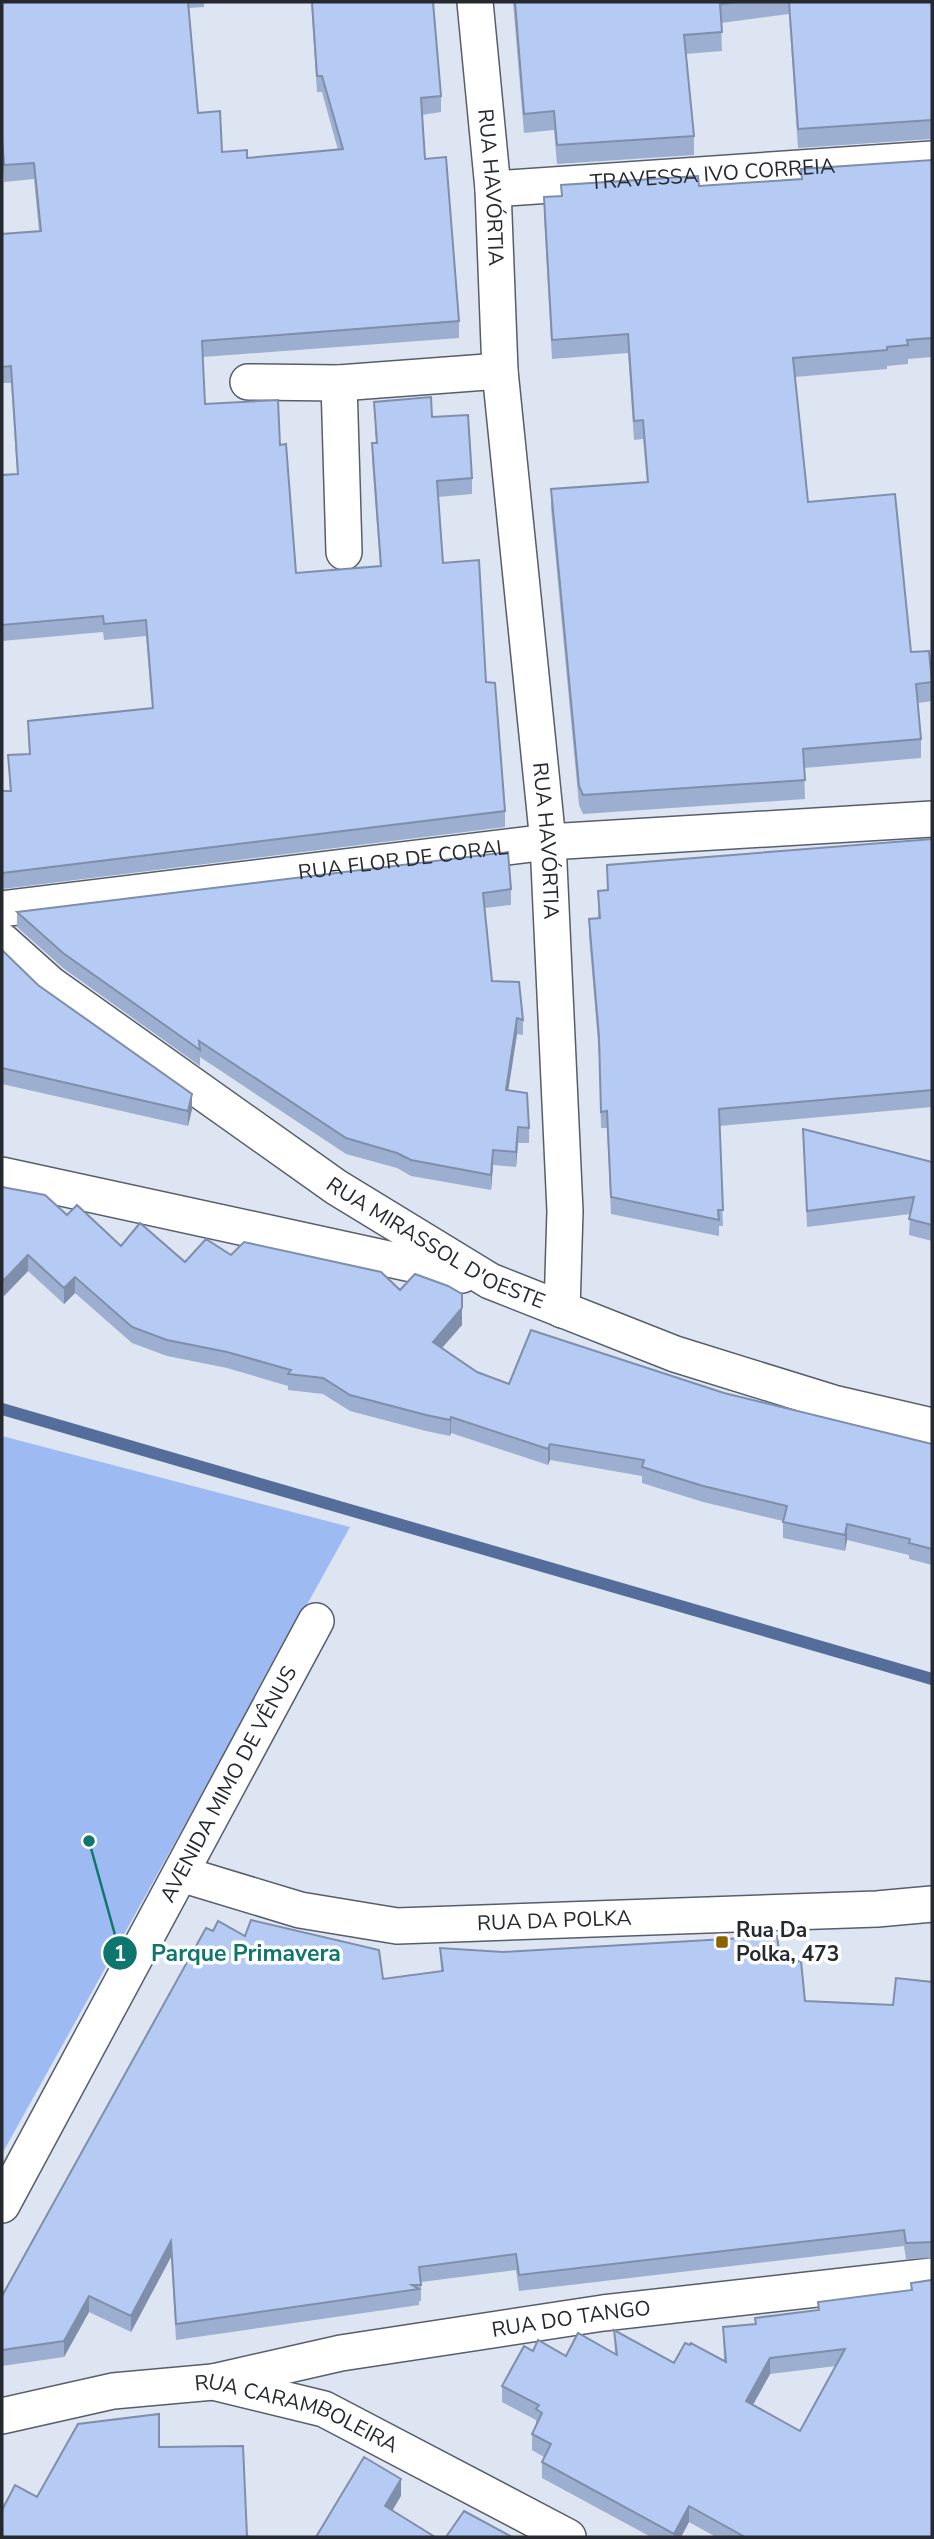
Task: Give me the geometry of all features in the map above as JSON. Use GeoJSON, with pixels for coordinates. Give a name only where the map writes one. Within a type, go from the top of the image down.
{"type":"FeatureCollection","features":[{"type":"Feature","properties":{"kind":"street","name":"RUA HAVÓRTIA"},"geometry":{"type":"LineString","coordinates":[[475,2],[493,190],[500,371],[548,842],[565,1212],[562,1310]]}},
{"type":"Feature","properties":{"kind":"street","name":"TRAVESSA IVO CORREIA"},"geometry":{"type":"LineString","coordinates":[[493,190],[932,159]]}},
{"type":"Feature","properties":{"kind":"street"},"geometry":{"type":"LineString","coordinates":[[248,382],[339,383],[500,371]]}},
{"type":"Feature","properties":{"kind":"street"},"geometry":{"type":"LineString","coordinates":[[339,383],[344,552]]}},
{"type":"Feature","properties":{"kind":"street","name":"RUA FLOR DE CORAL"},"geometry":{"type":"LineString","coordinates":[[2,909],[548,842],[932,819]]}},
{"type":"Feature","properties":{"kind":"street","name":"RUA MIRASSOL D'OESTE"},"geometry":{"type":"LineString","coordinates":[[2,941],[50,984],[336,1187],[490,1281],[675,1354],[793,1391],[932,1426]]}},
{"type":"Feature","properties":{"kind":"street"},"geometry":{"type":"LineString","coordinates":[[2,1175],[490,1281]]}},
{"type":"Feature","properties":{"kind":"street","name":"AVENIDA MIMO DE VÊNUS"},"geometry":{"type":"LineString","coordinates":[[2,2205],[316,1621]]}},
{"type":"Feature","properties":{"kind":"street","name":"RUA DA POLKA"},"geometry":{"type":"LineString","coordinates":[[181,1874],[300,1910],[397,1926],[877,1909],[932,1904]]}},
{"type":"Feature","properties":{"kind":"street"},"geometry":{"type":"LineString","coordinates":[[877,1909],[932,1920]]}},
{"type":"Feature","properties":{"kind":"street","name":"RUA DO TANGO"},"geometry":{"type":"LineString","coordinates":[[213,2382],[341,2353],[603,2313],[932,2277]]}},
{"type":"Feature","properties":{"kind":"street","name":"RUA CARAMBOLEIRA"},"geometry":{"type":"LineString","coordinates":[[2,2416],[113,2391],[213,2382],[324,2409],[569,2537]]}},
{"type":"Feature","properties":{"kind":"shaded area"},"geometry":{"type":"Polygon","coordinates":[[[2,1436],[350,1527],[2,2154],[2,1436]]]}},
{"type":"Feature","properties":{"kind":"building"},"geometry":{"type":"Polygon","coordinates":[[[2,2],[188,2],[198,113],[220,111],[222,152],[247,150],[247,158],[343,149],[322,76],[317,76],[312,2],[433,2],[441,96],[421,98],[425,159],[446,157],[459,321],[202,341],[205,404],[278,400],[280,445],[286,444],[296,573],[381,566],[372,443],[377,443],[374,402],[431,397],[432,417],[468,415],[472,478],[437,481],[443,563],[479,560],[486,682],[495,683],[505,811],[2,873],[2,791],[11,791],[8,755],[30,754],[28,721],[153,708],[146,620],[104,624],[103,616],[2,625],[2,475],[18,474],[11,366],[2,367],[2,234],[41,231],[34,163],[4,165],[2,2]]]}},
{"type":"Feature","properties":{"kind":"building"},"geometry":{"type":"Polygon","coordinates":[[[515,2],[737,2],[720,4],[722,32],[684,35],[694,136],[557,145],[554,111],[524,114],[515,2]]]}},
{"type":"Feature","properties":{"kind":"building"},"geometry":{"type":"Polygon","coordinates":[[[789,2],[932,2],[932,120],[798,129],[789,2]]]}},
{"type":"Feature","properties":{"kind":"building"},"geometry":{"type":"Polygon","coordinates":[[[932,160],[932,338],[907,340],[908,345],[887,347],[887,350],[793,358],[808,502],[895,494],[911,652],[929,651],[932,682],[916,684],[921,739],[803,749],[805,780],[583,795],[579,786],[551,489],[648,482],[643,420],[634,421],[628,334],[552,340],[544,197],[562,196],[561,185],[698,176],[699,186],[802,179],[801,169],[932,160]]]}},
{"type":"Feature","properties":{"kind":"building"},"geometry":{"type":"Polygon","coordinates":[[[932,839],[932,1090],[719,1109],[723,1210],[718,1210],[719,1220],[611,1197],[607,1111],[601,1112],[599,1037],[589,919],[600,918],[598,891],[608,890],[607,865],[932,839]]]}},
{"type":"Feature","properties":{"kind":"building"},"geometry":{"type":"Polygon","coordinates":[[[508,852],[511,889],[483,893],[492,981],[519,982],[523,1020],[517,1018],[506,1090],[527,1093],[529,1128],[518,1127],[516,1152],[493,1150],[491,1175],[411,1160],[397,1153],[346,1138],[199,1041],[200,1050],[63,953],[17,912],[508,852]]]}},
{"type":"Feature","properties":{"kind":"building"},"geometry":{"type":"Polygon","coordinates":[[[2,950],[38,985],[192,1094],[188,1111],[2,1068],[2,950]]]}},
{"type":"Feature","properties":{"kind":"building"},"geometry":{"type":"Polygon","coordinates":[[[803,1129],[932,1162],[932,1225],[909,1219],[914,1197],[807,1211],[803,1129]]]}},
{"type":"Feature","properties":{"kind":"building"},"geometry":{"type":"Polygon","coordinates":[[[2,1187],[45,1195],[67,1215],[77,1205],[121,1246],[140,1223],[185,1262],[206,1239],[231,1255],[244,1242],[381,1272],[400,1290],[415,1274],[448,1286],[462,1294],[462,1308],[433,1342],[477,1372],[509,1384],[531,1330],[724,1393],[932,1444],[932,1549],[909,1543],[910,1539],[847,1524],[845,1535],[783,1522],[787,1506],[703,1486],[642,1467],[644,1460],[550,1444],[548,1449],[451,1417],[450,1420],[426,1415],[350,1395],[323,1378],[288,1374],[291,1370],[227,1352],[167,1340],[132,1327],[75,1277],[64,1288],[28,1255],[4,1280],[2,1187]]]}},
{"type":"Feature","properties":{"kind":"building"},"geometry":{"type":"Polygon","coordinates":[[[251,1920],[379,1950],[383,1979],[443,1971],[440,1948],[503,1952],[777,1936],[781,1963],[801,1961],[805,2001],[893,2005],[896,1978],[932,1982],[932,2242],[906,2243],[904,2230],[519,2275],[516,2254],[419,2267],[421,2285],[412,2285],[419,2289],[176,2324],[171,2241],[131,2316],[89,2296],[64,2341],[2,2350],[2,2296],[206,1928],[213,1931],[218,1921],[245,1936],[251,1920]]]}},
{"type":"Feature","properties":{"kind":"building"},"geometry":{"type":"Polygon","coordinates":[[[932,2280],[932,2537],[742,2537],[689,2506],[674,2534],[542,2462],[551,2444],[532,2434],[542,2413],[536,2409],[539,2405],[502,2386],[524,2346],[533,2351],[538,2340],[566,2356],[578,2333],[617,2355],[614,2330],[674,2363],[685,2343],[691,2343],[726,2362],[723,2327],[756,2324],[755,2318],[819,2310],[818,2302],[912,2290],[911,2283],[932,2280]],[[845,2349],[770,2358],[746,2401],[800,2431],[845,2349]]]}},
{"type":"Feature","properties":{"kind":"building"},"geometry":{"type":"Polygon","coordinates":[[[159,2414],[159,2447],[243,2446],[249,2537],[2,2537],[2,2510],[15,2485],[37,2497],[78,2424],[159,2414]]]}},
{"type":"Feature","properties":{"kind":"building"},"geometry":{"type":"Polygon","coordinates":[[[364,2457],[401,2479],[385,2506],[435,2537],[316,2537],[364,2457]]]}},
{"type":"Feature","properties":{"kind":"building"},"geometry":{"type":"Polygon","coordinates":[[[464,2511],[512,2537],[446,2537],[464,2511]]]}},
{"type":"Feature","properties":{"kind":"waterway"},"geometry":{"type":"LineString","coordinates":[[2,1409],[932,1679]]}},
{"type":"Feature","properties":{"kind":"place","name":"Parque Primavera"},"geometry":{"type":"Point","coordinates":[89,1841]}},
{"type":"Feature","properties":{"kind":"place","name":"Rua Da Polka, 473"},"geometry":{"type":"Point","coordinates":[722,1942]}}]}
